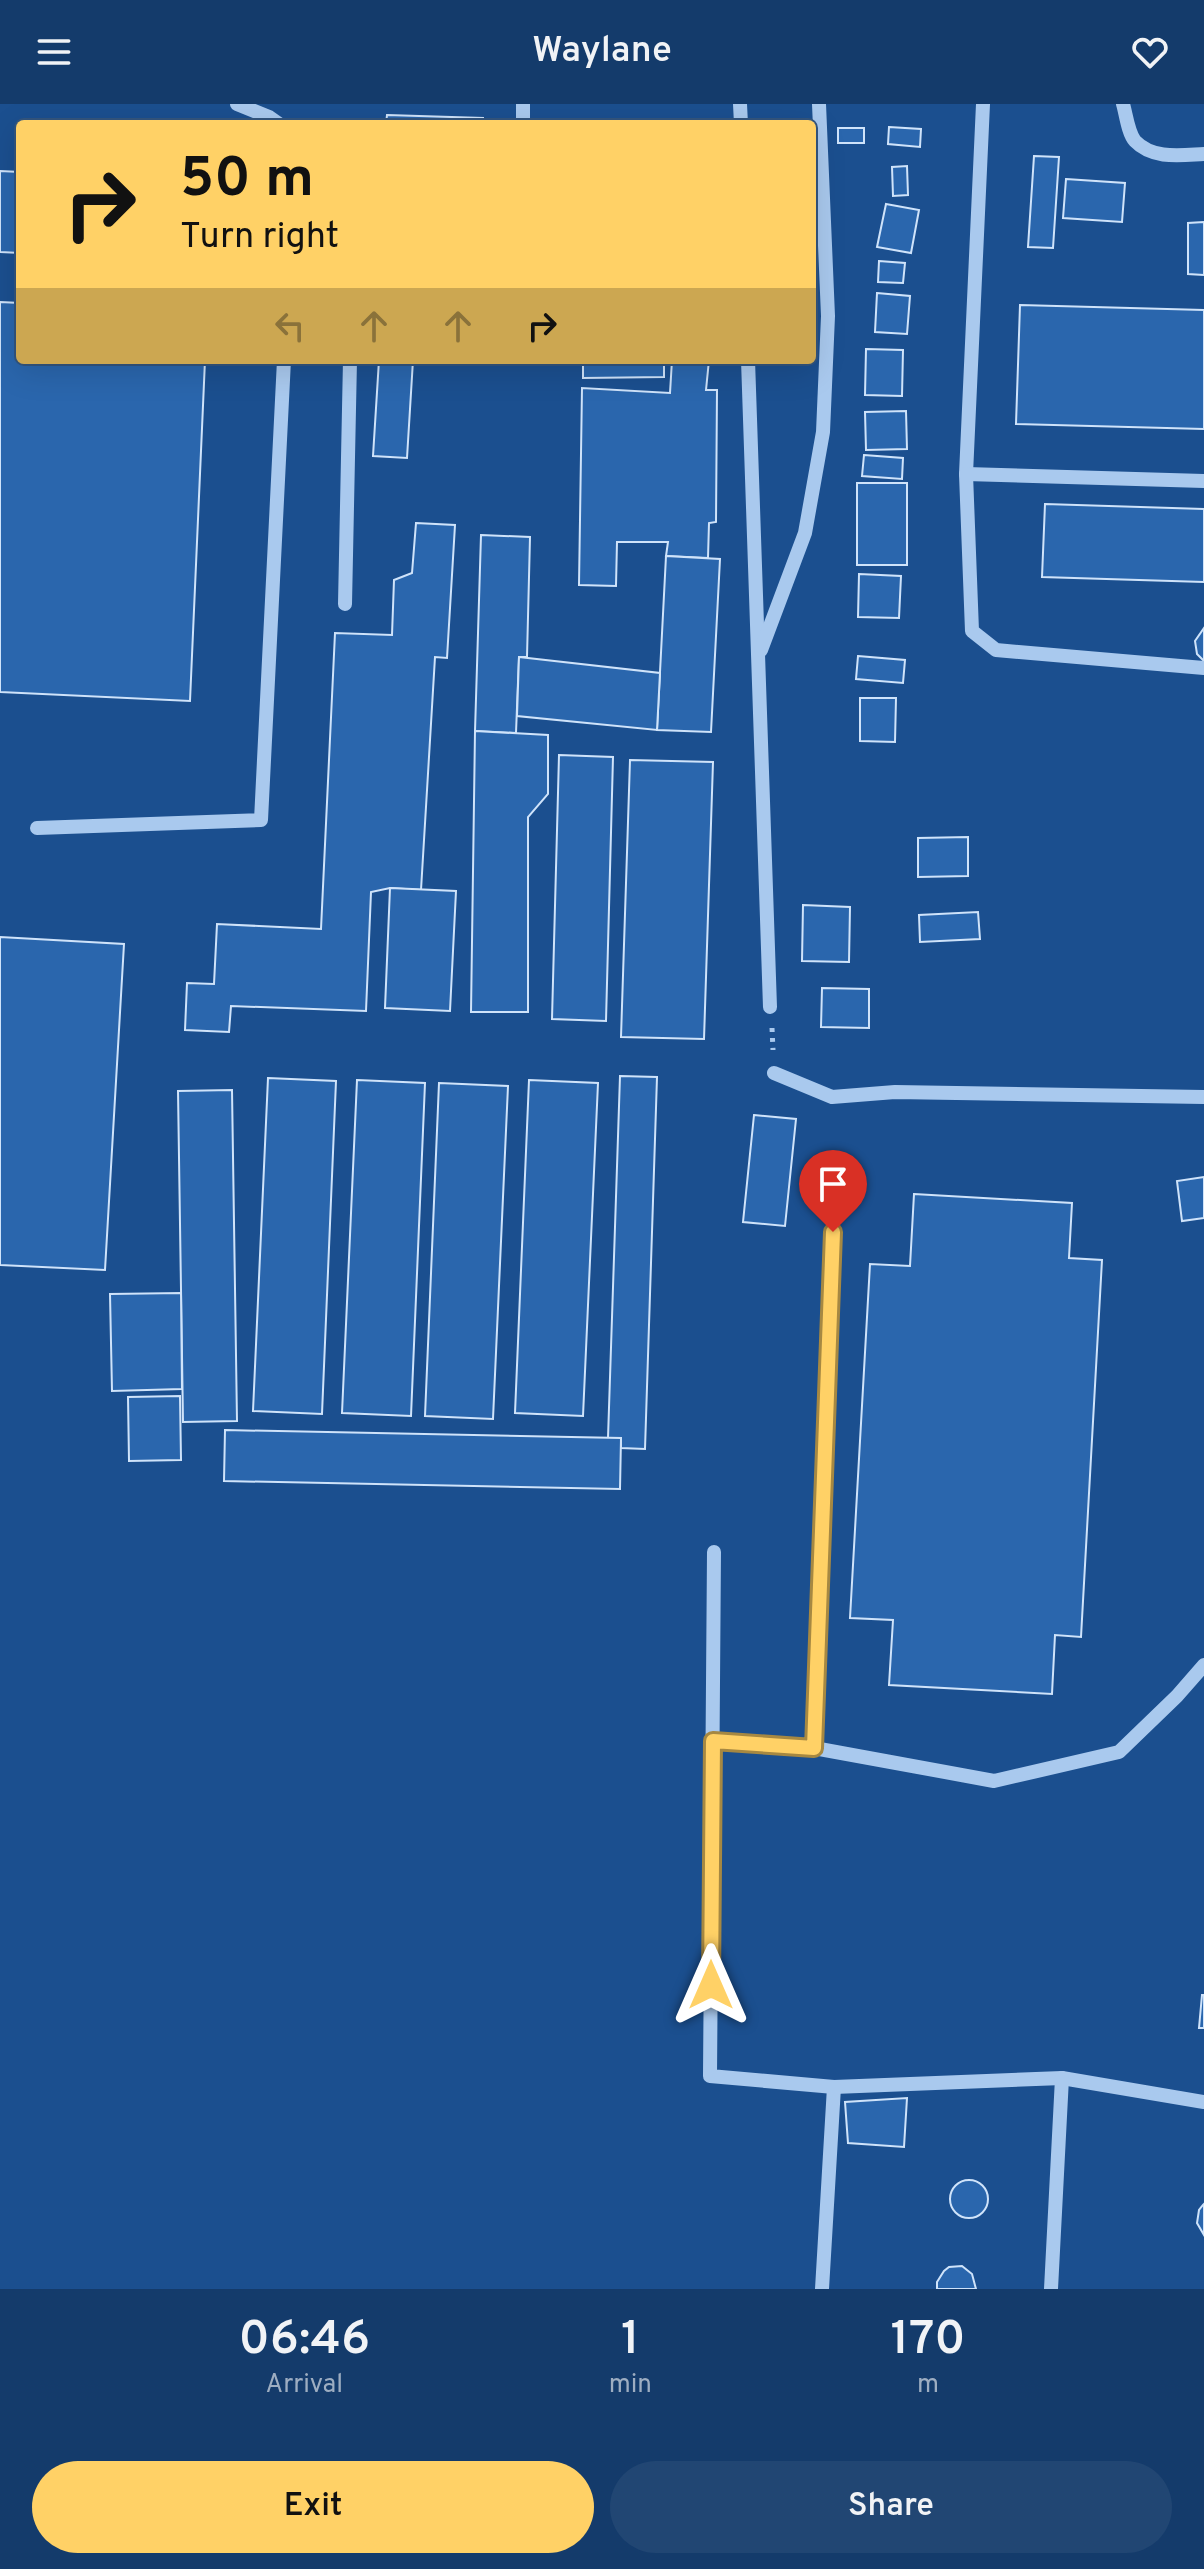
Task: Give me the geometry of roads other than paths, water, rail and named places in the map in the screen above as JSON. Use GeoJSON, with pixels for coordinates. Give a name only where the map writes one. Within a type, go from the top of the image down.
{"type":"FeatureCollection","features":[{"type":"Feature","properties":{"kind":"street"},"geometry":{"type":"LineString","coordinates":[[237,104],[273,120]]}},
{"type":"Feature","properties":{"kind":"street"},"geometry":{"type":"LineString","coordinates":[[758,658],[805,533],[823,432],[828,316],[819,104]]}},
{"type":"Feature","properties":{"kind":"street"},"geometry":{"type":"LineString","coordinates":[[983,104],[966,474],[972,631],[996,650],[1204,668]]}},
{"type":"Feature","properties":{"kind":"street"},"geometry":{"type":"LineString","coordinates":[[1123,104],[1134,140],[1152,152],[1169,156],[1204,154]]}},
{"type":"Feature","properties":{"kind":"street"},"geometry":{"type":"LineString","coordinates":[[37,828],[261,820],[284,364]]}},
{"type":"Feature","properties":{"kind":"street"},"geometry":{"type":"LineString","coordinates":[[345,604],[350,364]]}},
{"type":"Feature","properties":{"kind":"street"},"geometry":{"type":"LineString","coordinates":[[748,364],[770,1007]]}},
{"type":"Feature","properties":{"kind":"street"},"geometry":{"type":"LineString","coordinates":[[966,474],[1204,481]]}},
{"type":"Feature","properties":{"kind":"street"},"geometry":{"type":"LineString","coordinates":[[774,1073],[832,1097],[895,1092],[1204,1097]]}},
{"type":"Feature","properties":{"kind":"street"},"geometry":{"type":"LineString","coordinates":[[814,1748],[833,1232]]}},
{"type":"Feature","properties":{"kind":"street"},"geometry":{"type":"LineString","coordinates":[[714,1552],[710,2076],[834,2087],[1062,2078],[1204,2102]]}},
{"type":"Feature","properties":{"kind":"street"},"geometry":{"type":"LineString","coordinates":[[713,1741],[814,1748],[994,1781],[1119,1752],[1204,1665]]}},
{"type":"Feature","properties":{"kind":"street"},"geometry":{"type":"LineString","coordinates":[[1051,2289],[1062,2078]]}},
{"type":"Feature","properties":{"kind":"street"},"geometry":{"type":"LineString","coordinates":[[822,2289],[834,2087]]}}]}
